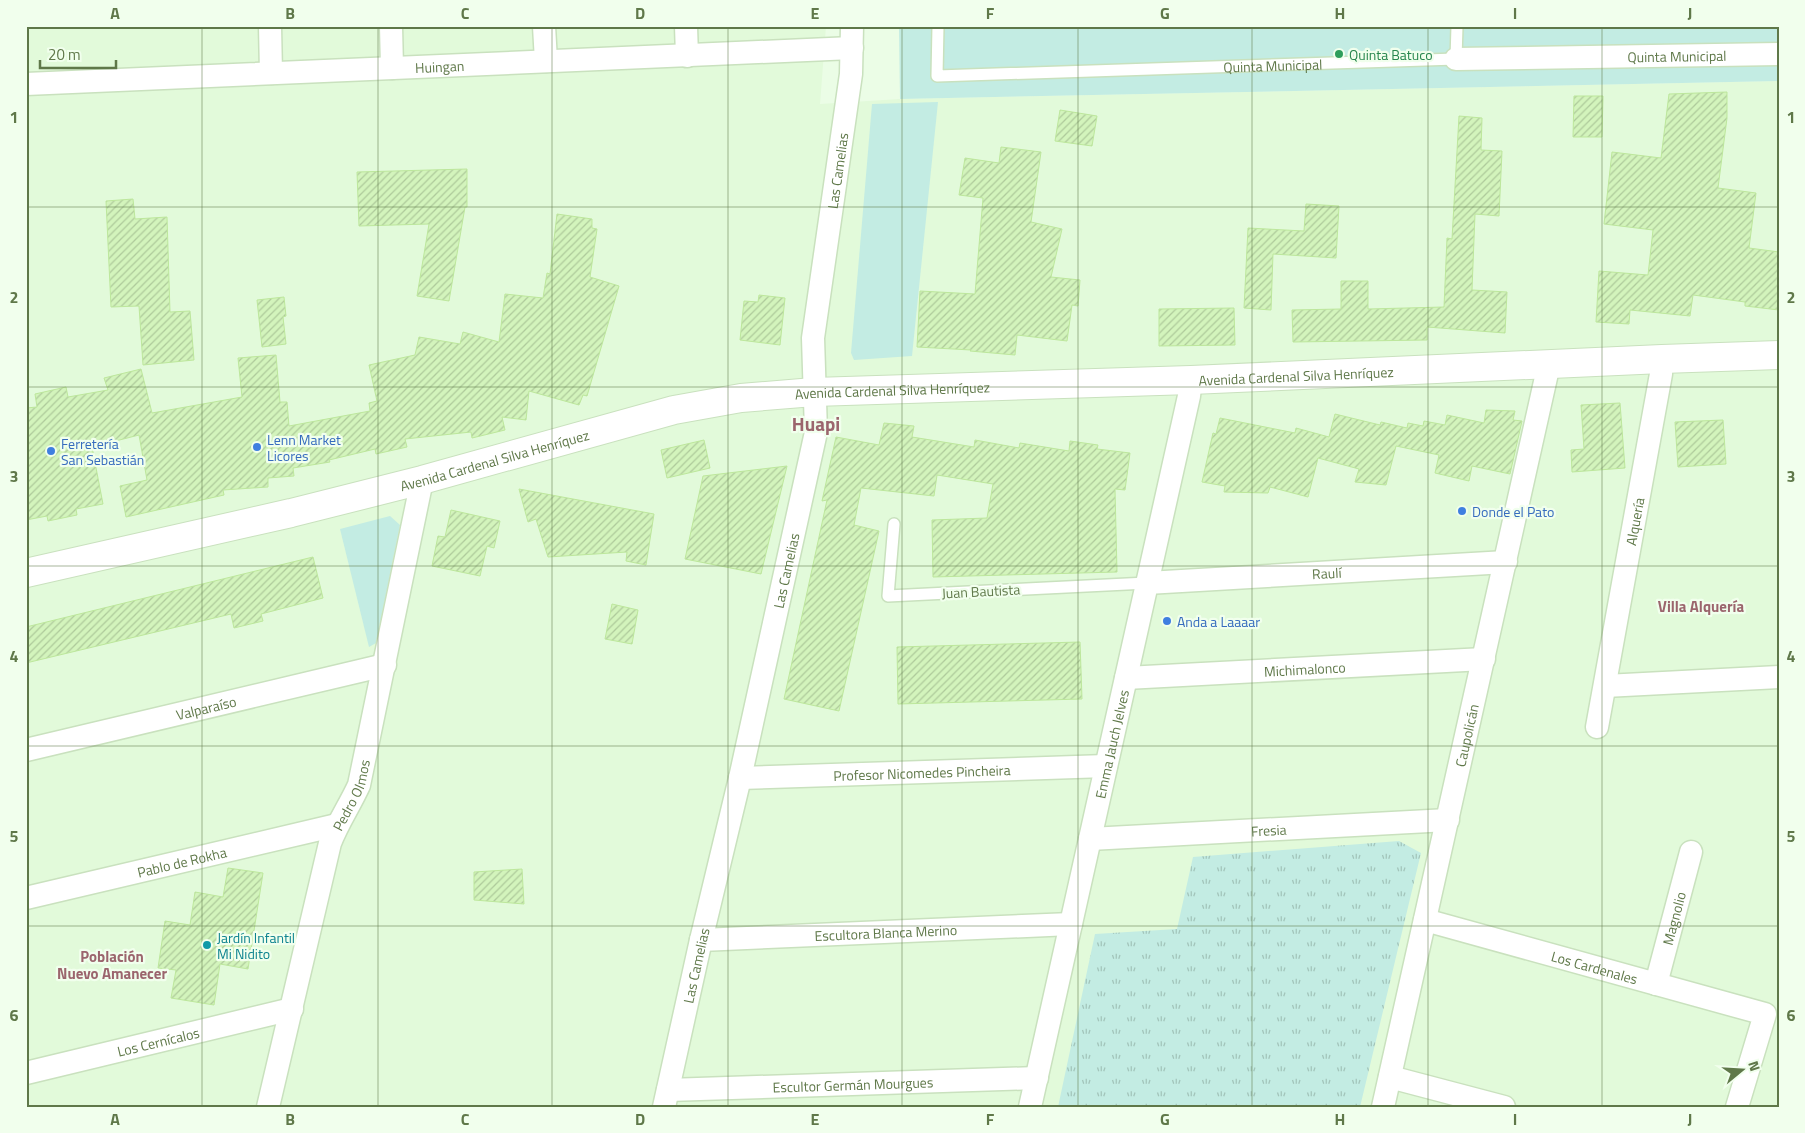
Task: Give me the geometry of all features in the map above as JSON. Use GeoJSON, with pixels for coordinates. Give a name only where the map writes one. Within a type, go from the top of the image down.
{"type":"FeatureCollection","features":[{"type":"Feature","properties":{"kind":"street"},"geometry":{"type":"LineString","coordinates":[[270,26],[271,74]]}},
{"type":"Feature","properties":{"kind":"street"},"geometry":{"type":"LineString","coordinates":[[391,26],[392,68]]}},
{"type":"Feature","properties":{"kind":"street"},"geometry":{"type":"LineString","coordinates":[[544,26],[546,62]]}},
{"type":"Feature","properties":{"kind":"street"},"geometry":{"type":"LineString","coordinates":[[686,26],[687,56]]}},
{"type":"Feature","properties":{"kind":"street","name":"Huingan"},"geometry":{"type":"LineString","coordinates":[[26,84],[687,56],[852,37]]}},
{"type":"Feature","properties":{"kind":"street","name":"Las Camelias"},"geometry":{"type":"LineString","coordinates":[[666,1098],[740,778],[816,432],[814,327],[851,74],[852,37]]}},
{"type":"Feature","properties":{"kind":"street","name":"Quinta Municipal"},"geometry":{"type":"LineString","coordinates":[[1456,59],[1779,54]]}},
{"type":"Feature","properties":{"kind":"street","name":"Avenida Cardenal Silva Henríquez"},"geometry":{"type":"LineString","coordinates":[[26,573],[229,528],[422,480],[674,410],[741,398],[814,392],[1191,380],[1779,355]]}},
{"type":"Feature","properties":{"kind":"street","name":"Alquería"},"geometry":{"type":"LineString","coordinates":[[1597,727],[1661,374],[1662,359]]}},
{"type":"Feature","properties":{"kind":"street","name":"Caupolicán"},"geometry":{"type":"LineString","coordinates":[[1384,1107],[1549,364]]}},
{"type":"Feature","properties":{"kind":"street","name":"Emma Jauch Jelves"},"geometry":{"type":"LineString","coordinates":[[1030,1107],[1191,380]]}},
{"type":"Feature","properties":{"kind":"street","name":"Pedro Olmos"},"geometry":{"type":"LineString","coordinates":[[268,1107],[330,843],[337,825],[359,785],[422,480]]}},
{"type":"Feature","properties":{"kind":"street","name":"Raulí"},"geometry":{"type":"LineString","coordinates":[[1147,583],[1506,562]]}},
{"type":"Feature","properties":{"kind":"street","name":"Michimalonco"},"geometry":{"type":"LineString","coordinates":[[1126,678],[1484,659]]}},
{"type":"Feature","properties":{"kind":"street","name":"Valparaíso"},"geometry":{"type":"LineString","coordinates":[[26,750],[385,665]]}},
{"type":"Feature","properties":{"kind":"street"},"geometry":{"type":"LineString","coordinates":[[1605,686],[1779,678]]}},
{"type":"Feature","properties":{"kind":"street","name":"Profesor Nicomedes Pincheira"},"geometry":{"type":"LineString","coordinates":[[740,778],[1106,766]]}},
{"type":"Feature","properties":{"kind":"street","name":"Fresia"},"geometry":{"type":"LineString","coordinates":[[1090,839],[1448,820]]}},
{"type":"Feature","properties":{"kind":"street","name":"Pablo de Rokha"},"geometry":{"type":"LineString","coordinates":[[26,898],[337,825]]}},
{"type":"Feature","properties":{"kind":"street","name":"Magnolio"},"geometry":{"type":"LineString","coordinates":[[1656,984],[1691,852]]}},
{"type":"Feature","properties":{"kind":"street","name":"Los Cardenales"},"geometry":{"type":"LineString","coordinates":[[1425,920],[1765,1014],[1737,1107]]}},
{"type":"Feature","properties":{"kind":"street","name":"Escultora Blanca Merino"},"geometry":{"type":"LineString","coordinates":[[701,940],[1071,924]]}},
{"type":"Feature","properties":{"kind":"street","name":"Los Cernícalos"},"geometry":{"type":"LineString","coordinates":[[26,1073],[292,1009]]}},
{"type":"Feature","properties":{"kind":"street"},"geometry":{"type":"LineString","coordinates":[[1390,1077],[1504,1107]]}},
{"type":"Feature","properties":{"kind":"street","name":"Escultor Germán Mourgues"},"geometry":{"type":"LineString","coordinates":[[666,1098],[1037,1078]]}},
{"type":"Feature","properties":{"kind":"lane","name":"Quinta Municipal"},"geometry":{"type":"LineString","coordinates":[[938,26],[936,76],[1456,59]]}},
{"type":"Feature","properties":{"kind":"lane"},"geometry":{"type":"LineString","coordinates":[[1456,59],[1457,26]]}},
{"type":"Feature","properties":{"kind":"lane","name":"Juan Bautista"},"geometry":{"type":"LineString","coordinates":[[894,524],[888,596],[1147,583]]}},
{"type":"Feature","properties":{"kind":"shaded area"},"geometry":{"type":"Polygon","coordinates":[[[26,26],[826,26],[820,104],[900,99],[1779,81],[1779,1107],[26,1107],[26,26]]]}},
{"type":"Feature","properties":{"kind":"green space","name":"Quinta Batuco"},"geometry":{"type":"Polygon","coordinates":[[[899,26],[1779,26],[1779,81],[900,99],[899,26]]]}},
{"type":"Feature","properties":{"kind":"green space"},"geometry":{"type":"Polygon","coordinates":[[[938,102],[912,356],[854,360],[851,353],[872,104],[938,102]]]}},
{"type":"Feature","properties":{"kind":"green space"},"geometry":{"type":"Polygon","coordinates":[[[390,516],[400,525],[376,643],[369,647],[340,529],[390,516]]]}},
{"type":"Feature","properties":{"kind":"green space"},"geometry":{"type":"Polygon","coordinates":[[[1399,841],[1421,853],[1360,1107],[1058,1107],[1095,934],[1177,929],[1193,857],[1399,841]]]}},
{"type":"Feature","properties":{"kind":"building"},"geometry":{"type":"Polygon","coordinates":[[[1727,92],[1727,118],[1718,188],[1756,193],[1749,248],[1779,252],[1779,310],[1745,306],[1745,302],[1693,295],[1690,316],[1630,310],[1629,324],[1596,322],[1599,271],[1648,275],[1653,230],[1604,224],[1612,152],[1661,158],[1669,94],[1727,92]]]}},
{"type":"Feature","properties":{"kind":"building"},"geometry":{"type":"Polygon","coordinates":[[[1574,96],[1603,96],[1602,137],[1573,137],[1574,96]]]}},
{"type":"Feature","properties":{"kind":"building"},"geometry":{"type":"Polygon","coordinates":[[[1060,110],[1097,116],[1092,146],[1055,141],[1060,110]]]}},
{"type":"Feature","properties":{"kind":"building"},"geometry":{"type":"Polygon","coordinates":[[[1459,116],[1482,118],[1481,150],[1502,151],[1499,216],[1475,214],[1472,290],[1507,292],[1505,333],[1427,327],[1427,340],[1293,342],[1292,310],[1341,309],[1341,281],[1368,281],[1368,309],[1444,307],[1447,238],[1452,239],[1459,116]]]}},
{"type":"Feature","properties":{"kind":"building"},"geometry":{"type":"Polygon","coordinates":[[[1001,147],[1041,152],[1031,222],[1062,229],[1051,277],[1080,280],[1078,306],[1072,305],[1067,341],[1017,335],[1015,355],[917,347],[920,291],[975,294],[983,198],[959,195],[965,158],[999,163],[1001,147]]]}},
{"type":"Feature","properties":{"kind":"building"},"geometry":{"type":"Polygon","coordinates":[[[467,169],[467,207],[465,207],[449,301],[417,296],[429,224],[359,226],[357,172],[467,169]]]}},
{"type":"Feature","properties":{"kind":"building"},"geometry":{"type":"Polygon","coordinates":[[[133,199],[135,219],[167,217],[170,312],[190,311],[194,360],[143,365],[139,306],[111,307],[106,201],[133,199]]]}},
{"type":"Feature","properties":{"kind":"building"},"geometry":{"type":"Polygon","coordinates":[[[1306,204],[1339,206],[1336,258],[1273,254],[1271,310],[1244,308],[1248,228],[1304,231],[1306,204]]]}},
{"type":"Feature","properties":{"kind":"building"},"geometry":{"type":"Polygon","coordinates":[[[557,214],[592,219],[592,228],[597,229],[590,277],[619,286],[587,396],[583,395],[579,405],[529,391],[526,420],[502,417],[505,430],[472,438],[471,432],[405,439],[407,447],[376,454],[375,449],[329,460],[330,462],[293,468],[294,476],[268,478],[268,487],[223,490],[224,495],[126,517],[120,486],[147,480],[139,435],[92,447],[103,504],[76,509],[77,515],[48,521],[47,516],[26,520],[26,408],[37,407],[35,394],[66,387],[68,397],[108,390],[104,378],[141,369],[152,413],[242,397],[238,358],[276,355],[280,402],[287,402],[289,426],[370,411],[369,403],[377,401],[369,365],[415,355],[419,337],[460,344],[463,332],[499,342],[505,294],[543,298],[547,273],[550,274],[557,214]]]}},
{"type":"Feature","properties":{"kind":"building"},"geometry":{"type":"Polygon","coordinates":[[[759,295],[785,298],[780,345],[740,340],[744,301],[758,302],[759,295]]]}},
{"type":"Feature","properties":{"kind":"building"},"geometry":{"type":"Polygon","coordinates":[[[284,297],[286,316],[283,317],[286,344],[262,347],[257,300],[284,297]]]}},
{"type":"Feature","properties":{"kind":"building"},"geometry":{"type":"Polygon","coordinates":[[[1234,308],[1235,345],[1159,346],[1159,309],[1234,308]]]}},
{"type":"Feature","properties":{"kind":"building"},"geometry":{"type":"Polygon","coordinates":[[[1620,403],[1625,468],[1572,472],[1571,450],[1584,449],[1581,405],[1620,403]]]}},
{"type":"Feature","properties":{"kind":"building"},"geometry":{"type":"Polygon","coordinates":[[[1486,410],[1515,411],[1513,420],[1522,421],[1510,474],[1472,466],[1469,481],[1435,473],[1439,455],[1396,446],[1386,485],[1355,482],[1359,469],[1318,458],[1308,497],[1270,487],[1268,493],[1224,492],[1225,486],[1202,482],[1213,433],[1216,434],[1220,418],[1295,433],[1296,428],[1329,437],[1335,414],[1380,425],[1381,422],[1407,428],[1408,423],[1423,426],[1424,421],[1445,425],[1447,415],[1484,423],[1486,410]]]}},
{"type":"Feature","properties":{"kind":"building"},"geometry":{"type":"Polygon","coordinates":[[[1723,420],[1726,464],[1678,467],[1675,422],[1723,420]]]}},
{"type":"Feature","properties":{"kind":"building"},"geometry":{"type":"Polygon","coordinates":[[[884,423],[914,426],[912,437],[974,447],[975,440],[1019,448],[1020,443],[1069,451],[1070,441],[1098,445],[1097,449],[1130,453],[1125,490],[1115,489],[1117,572],[933,577],[932,520],[987,518],[993,484],[937,475],[934,496],[861,488],[854,525],[879,531],[839,711],[784,699],[827,500],[822,501],[836,437],[879,445],[884,423]]]}},
{"type":"Feature","properties":{"kind":"building"},"geometry":{"type":"Polygon","coordinates":[[[704,440],[710,468],[667,478],[661,450],[704,440]]]}},
{"type":"Feature","properties":{"kind":"building"},"geometry":{"type":"Polygon","coordinates":[[[787,466],[761,574],[685,559],[703,476],[787,466]]]}},
{"type":"Feature","properties":{"kind":"building"},"geometry":{"type":"Polygon","coordinates":[[[519,489],[654,514],[646,565],[626,561],[627,552],[548,557],[536,519],[528,522],[519,489]]]}},
{"type":"Feature","properties":{"kind":"building"},"geometry":{"type":"Polygon","coordinates":[[[451,510],[500,521],[494,548],[487,546],[480,576],[432,566],[438,536],[445,537],[451,510]]]}},
{"type":"Feature","properties":{"kind":"building"},"geometry":{"type":"Polygon","coordinates":[[[313,557],[323,598],[261,614],[263,621],[234,628],[231,614],[26,663],[26,627],[313,557]]]}},
{"type":"Feature","properties":{"kind":"building"},"geometry":{"type":"Polygon","coordinates":[[[612,604],[638,610],[632,644],[605,639],[612,604]]]}},
{"type":"Feature","properties":{"kind":"building"},"geometry":{"type":"Polygon","coordinates":[[[1080,642],[1082,699],[898,704],[897,647],[1080,642]]]}},
{"type":"Feature","properties":{"kind":"building","name":"Jardín Infantil Mi Nidito"},"geometry":{"type":"Polygon","coordinates":[[[228,868],[263,873],[248,969],[220,964],[214,1005],[171,998],[176,970],[158,968],[165,921],[190,925],[195,892],[223,897],[228,868]]]}},
{"type":"Feature","properties":{"kind":"building"},"geometry":{"type":"Polygon","coordinates":[[[522,869],[524,904],[474,900],[474,872],[522,869]]]}},
{"type":"Feature","properties":{"kind":"place","name":"Quinta Batuco"},"geometry":{"type":"Point","coordinates":[1339,54]}},
{"type":"Feature","properties":{"kind":"place","name":"Lenn Market Licores"},"geometry":{"type":"Point","coordinates":[257,447]}},
{"type":"Feature","properties":{"kind":"place","name":"Ferretería San Sebastián"},"geometry":{"type":"Point","coordinates":[51,451]}},
{"type":"Feature","properties":{"kind":"place","name":"Donde el Pato"},"geometry":{"type":"Point","coordinates":[1462,511]}},
{"type":"Feature","properties":{"kind":"place","name":"Anda a Laaaar"},"geometry":{"type":"Point","coordinates":[1167,621]}},
{"type":"Feature","properties":{"kind":"place","name":"Jardín Infantil Mi Nidito"},"geometry":{"type":"Point","coordinates":[207,945]}},
{"type":"Feature","properties":{"kind":"district","name":"Huapi"},"geometry":{"type":"Point","coordinates":[816,423]}},
{"type":"Feature","properties":{"kind":"district","name":"Villa Alquería"},"geometry":{"type":"Point","coordinates":[1701,606]}},
{"type":"Feature","properties":{"kind":"district","name":"Población Nuevo Amanecer"},"geometry":{"type":"Point","coordinates":[112,964]}}]}
